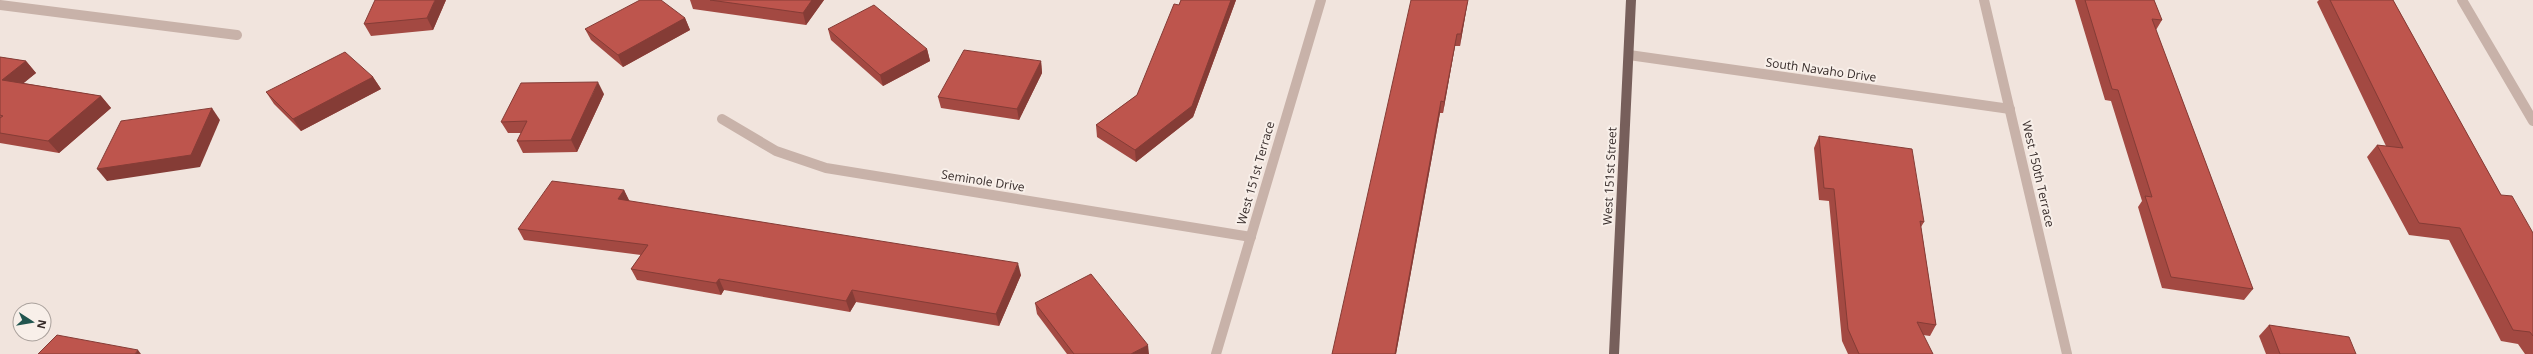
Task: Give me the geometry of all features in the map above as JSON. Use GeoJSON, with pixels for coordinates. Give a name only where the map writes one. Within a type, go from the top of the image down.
{"type":"FeatureCollection","features":[{"type":"Feature","properties":{"kind":"main road","name":"West 151st Street"},"geometry":{"type":"LineString","coordinates":[[1614,354],[1631,0]]}},
{"type":"Feature","properties":{"kind":"street","name":"West 151st Terrace"},"geometry":{"type":"LineString","coordinates":[[1216,354],[1321,0]]}},
{"type":"Feature","properties":{"kind":"street","name":"West 150th Terrace"},"geometry":{"type":"LineString","coordinates":[[1984,0],[2068,354]]}},
{"type":"Feature","properties":{"kind":"street"},"geometry":{"type":"LineString","coordinates":[[2462,0],[2533,121]]}},
{"type":"Feature","properties":{"kind":"street"},"geometry":{"type":"LineString","coordinates":[[0,5],[237,35]]}},
{"type":"Feature","properties":{"kind":"street","name":"South Navaho Drive"},"geometry":{"type":"LineString","coordinates":[[1629,55],[2010,109]]}},
{"type":"Feature","properties":{"kind":"street","name":"Seminole Drive"},"geometry":{"type":"LineString","coordinates":[[722,119],[776,151],[826,168],[1251,237]]}},
{"type":"Feature","properties":{"kind":"building"},"geometry":{"type":"Polygon","coordinates":[[[375,0],[435,0],[427,18],[364,24],[375,0]]]}},
{"type":"Feature","properties":{"kind":"building"},"geometry":{"type":"Polygon","coordinates":[[[640,0],[661,0],[685,18],[618,55],[585,29],[640,0]]]}},
{"type":"Feature","properties":{"kind":"building"},"geometry":{"type":"Polygon","coordinates":[[[710,0],[812,0],[803,13],[710,0]]]}},
{"type":"Feature","properties":{"kind":"building"},"geometry":{"type":"Polygon","coordinates":[[[1181,0],[1231,0],[1192,106],[1135,150],[1096,125],[1137,95],[1174,4],[1179,5],[1181,0]]]}},
{"type":"Feature","properties":{"kind":"building"},"geometry":{"type":"Polygon","coordinates":[[[1411,0],[1468,0],[1461,34],[1457,34],[1444,102],[1441,101],[1395,354],[1332,354],[1411,0]]]}},
{"type":"Feature","properties":{"kind":"building"},"geometry":{"type":"Polygon","coordinates":[[[2085,0],[2154,0],[2162,20],[2152,19],[2253,289],[2171,277],[2145,196],[2152,197],[2118,90],[2112,89],[2085,0]]]}},
{"type":"Feature","properties":{"kind":"building"},"geometry":{"type":"Polygon","coordinates":[[[2330,0],[2393,0],[2501,195],[2512,196],[2533,233],[2533,336],[2530,332],[2513,330],[2460,228],[2419,223],[2377,145],[2403,148],[2330,0]]]}},
{"type":"Feature","properties":{"kind":"building"},"geometry":{"type":"Polygon","coordinates":[[[874,5],[927,49],[880,75],[828,29],[874,5]]]}},
{"type":"Feature","properties":{"kind":"building"},"geometry":{"type":"Polygon","coordinates":[[[964,50],[1041,61],[1017,109],[938,97],[964,50]]]}},
{"type":"Feature","properties":{"kind":"building"},"geometry":{"type":"Polygon","coordinates":[[[345,52],[373,77],[293,119],[266,92],[345,52]]]}},
{"type":"Feature","properties":{"kind":"building"},"geometry":{"type":"Polygon","coordinates":[[[0,57],[26,61],[2,80],[101,96],[48,141],[0,133],[0,118],[3,116],[0,115],[0,57]]]}},
{"type":"Feature","properties":{"kind":"building"},"geometry":{"type":"Polygon","coordinates":[[[598,82],[571,140],[517,141],[527,121],[501,122],[521,83],[598,82]]]}},
{"type":"Feature","properties":{"kind":"building"},"geometry":{"type":"Polygon","coordinates":[[[212,108],[191,155],[97,169],[121,121],[212,108]]]}},
{"type":"Feature","properties":{"kind":"building"},"geometry":{"type":"Polygon","coordinates":[[[1819,136],[1912,149],[1924,222],[1920,221],[1936,325],[1917,322],[1933,354],[1859,354],[1848,329],[1834,189],[1824,188],[1819,136]]]}},
{"type":"Feature","properties":{"kind":"building"},"geometry":{"type":"Polygon","coordinates":[[[552,181],[624,190],[618,199],[1018,263],[996,314],[852,290],[846,301],[719,279],[716,283],[631,269],[648,245],[518,229],[552,181]]]}},
{"type":"Feature","properties":{"kind":"building"},"geometry":{"type":"Polygon","coordinates":[[[1091,274],[1148,345],[1131,354],[1074,354],[1035,303],[1091,274]]]}},
{"type":"Feature","properties":{"kind":"building"},"geometry":{"type":"Polygon","coordinates":[[[2269,325],[2349,337],[2356,354],[2280,354],[2269,325]]]}},
{"type":"Feature","properties":{"kind":"building"},"geometry":{"type":"Polygon","coordinates":[[[57,335],[138,350],[135,354],[38,354],[50,342],[52,342],[57,335]]]}}]}
